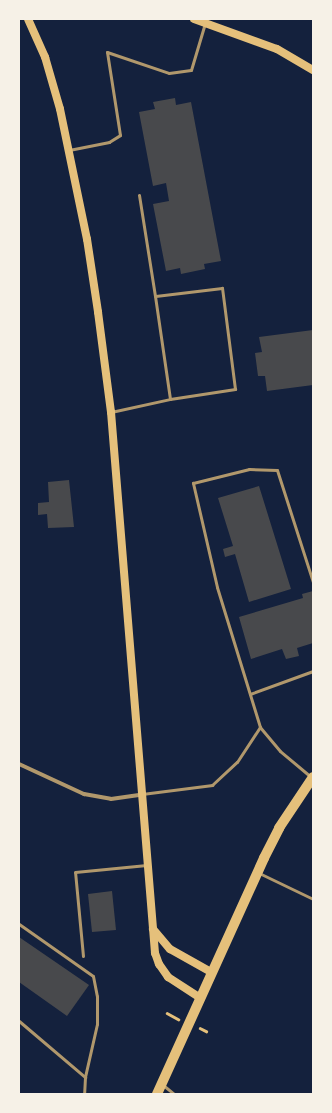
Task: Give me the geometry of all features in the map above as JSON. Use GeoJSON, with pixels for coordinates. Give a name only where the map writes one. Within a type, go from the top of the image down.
{"type":"FeatureCollection","features":[{"type":"Feature","properties":{"kind":"main road"},"geometry":{"type":"LineString","coordinates":[[194,19],[277,49],[313,70]]}},
{"type":"Feature","properties":{"kind":"main road"},"geometry":{"type":"LineString","coordinates":[[29,20],[47,64],[60,109],[69,150],[87,239],[111,412],[152,928],[159,964],[178,985],[199,997]]}},
{"type":"Feature","properties":{"kind":"main road"},"geometry":{"type":"LineString","coordinates":[[158,1094],[199,997],[279,828],[313,777]]}},
{"type":"Feature","properties":{"kind":"main road"},"geometry":{"type":"LineString","coordinates":[[152,928],[163,943],[211,972]]}},
{"type":"Feature","properties":{"kind":"street"},"geometry":{"type":"LineString","coordinates":[[19,764],[84,794],[111,799],[142,795]]}},
{"type":"Feature","properties":{"kind":"lane"},"geometry":{"type":"LineString","coordinates":[[69,150],[109,142],[120,135],[107,52],[169,72],[191,70],[205,23]]}},
{"type":"Feature","properties":{"kind":"lane"},"geometry":{"type":"LineString","coordinates":[[139,195],[170,399]]}},
{"type":"Feature","properties":{"kind":"lane"},"geometry":{"type":"LineString","coordinates":[[111,412],[170,399],[235,389],[222,288],[155,296]]}},
{"type":"Feature","properties":{"kind":"lane"},"geometry":{"type":"LineString","coordinates":[[313,582],[277,470],[249,469],[193,483],[217,586],[260,727],[280,751],[313,777]]}},
{"type":"Feature","properties":{"kind":"lane"},"geometry":{"type":"LineString","coordinates":[[250,694],[313,671]]}},
{"type":"Feature","properties":{"kind":"lane"},"geometry":{"type":"LineString","coordinates":[[142,795],[212,785],[237,762],[260,727]]}},
{"type":"Feature","properties":{"kind":"lane"},"geometry":{"type":"LineString","coordinates":[[83,956],[75,872],[147,865]]}},
{"type":"Feature","properties":{"kind":"lane"},"geometry":{"type":"LineString","coordinates":[[257,873],[313,899]]}},
{"type":"Feature","properties":{"kind":"lane"},"geometry":{"type":"LineString","coordinates":[[19,924],[93,976],[97,996],[97,1024],[85,1076],[84,1094]]}},
{"type":"Feature","properties":{"kind":"lane"},"geometry":{"type":"LineString","coordinates":[[19,1020],[85,1076]]}},
{"type":"Feature","properties":{"kind":"lane"},"geometry":{"type":"LineString","coordinates":[[162,1084],[173,1093],[177,1094]]}},
{"type":"Feature","properties":{"kind":"building"},"geometry":{"type":"Polygon","coordinates":[[[175,98],[176,105],[191,102],[221,261],[204,264],[205,269],[181,274],[180,268],[166,271],[153,204],[169,201],[166,183],[153,186],[139,112],[155,109],[153,102],[175,98]]]}},
{"type":"Feature","properties":{"kind":"building"},"geometry":{"type":"Polygon","coordinates":[[[313,330],[313,385],[267,391],[265,376],[258,376],[255,353],[262,352],[259,337],[313,330]]]}},
{"type":"Feature","properties":{"kind":"building"},"geometry":{"type":"Polygon","coordinates":[[[69,480],[74,527],[48,528],[47,514],[38,515],[38,503],[49,502],[48,482],[69,480]]]}},
{"type":"Feature","properties":{"kind":"building"},"geometry":{"type":"Polygon","coordinates":[[[259,486],[291,589],[249,602],[235,554],[225,557],[223,549],[233,546],[218,498],[259,486]]]}},
{"type":"Feature","properties":{"kind":"building"},"geometry":{"type":"Polygon","coordinates":[[[313,591],[313,643],[297,648],[299,656],[286,659],[282,649],[251,659],[239,617],[303,598],[302,594],[313,591]]]}},
{"type":"Feature","properties":{"kind":"building"},"geometry":{"type":"Polygon","coordinates":[[[112,891],[116,930],[92,932],[88,894],[112,891]]]}},
{"type":"Feature","properties":{"kind":"building"},"geometry":{"type":"Polygon","coordinates":[[[19,937],[89,985],[67,1016],[19,982],[19,937]]]}}]}
